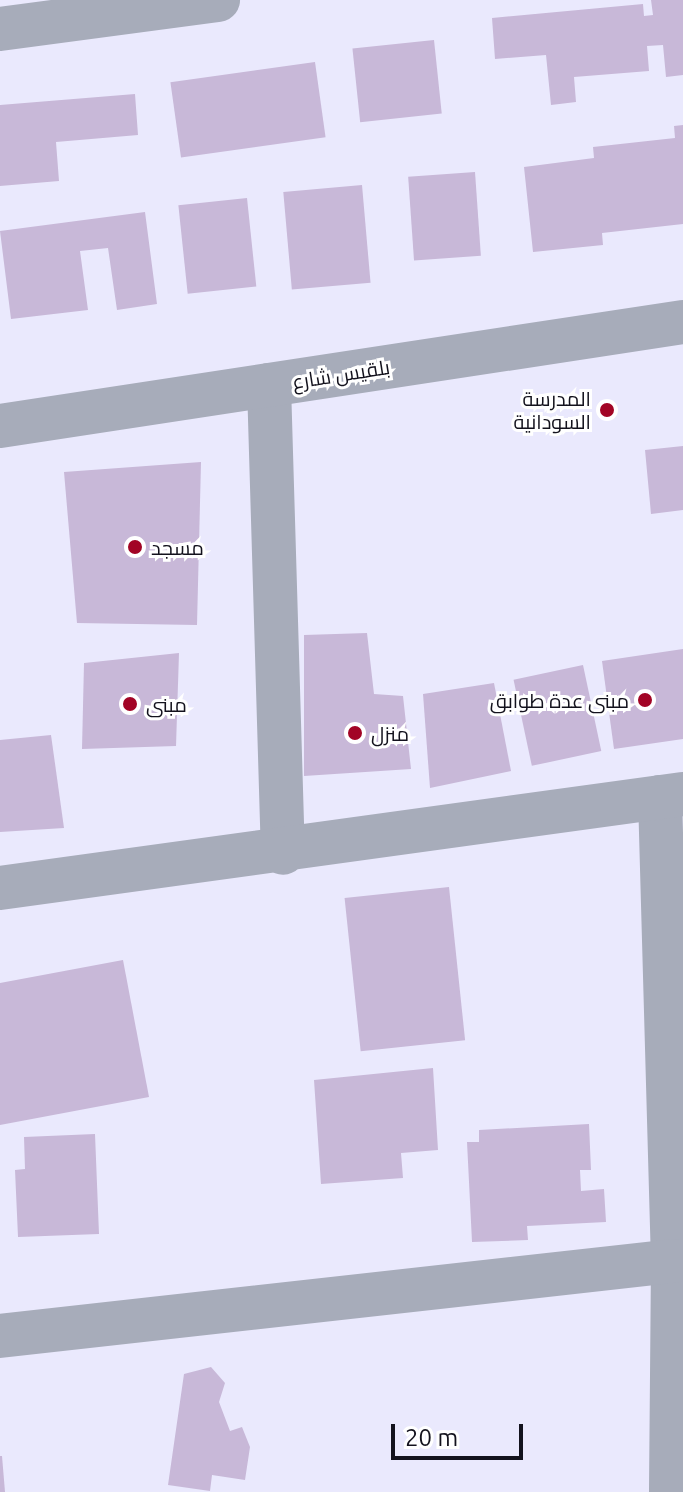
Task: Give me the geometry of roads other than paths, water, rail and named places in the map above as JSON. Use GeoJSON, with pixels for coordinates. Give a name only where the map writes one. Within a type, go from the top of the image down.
{"type":"FeatureCollection","features":[{"type":"Feature","properties":{"kind":"street"},"geometry":{"type":"LineString","coordinates":[[0,29],[218,0]]}},
{"type":"Feature","properties":{"kind":"street","name":"بلقيس شارع"},"geometry":{"type":"LineString","coordinates":[[0,426],[683,322]]}},
{"type":"Feature","properties":{"kind":"street"},"geometry":{"type":"LineString","coordinates":[[269,385],[283,853]]}},
{"type":"Feature","properties":{"kind":"street"},"geometry":{"type":"LineString","coordinates":[[0,888],[283,853],[671,796],[671,1492]]}},
{"type":"Feature","properties":{"kind":"street"},"geometry":{"type":"LineString","coordinates":[[0,1336],[673,1261]]}},
{"type":"Feature","properties":{"kind":"place","name":"المدرسة السودانية"},"geometry":{"type":"Point","coordinates":[607,410]}},
{"type":"Feature","properties":{"kind":"place","name":"مسجد"},"geometry":{"type":"Point","coordinates":[135,547]}},
{"type":"Feature","properties":{"kind":"place","name":"مبنى عدة طوابق"},"geometry":{"type":"Point","coordinates":[645,700]}},
{"type":"Feature","properties":{"kind":"place","name":"مبنى"},"geometry":{"type":"Point","coordinates":[130,704]}},
{"type":"Feature","properties":{"kind":"place","name":"منزل"},"geometry":{"type":"Point","coordinates":[355,733]}}]}
